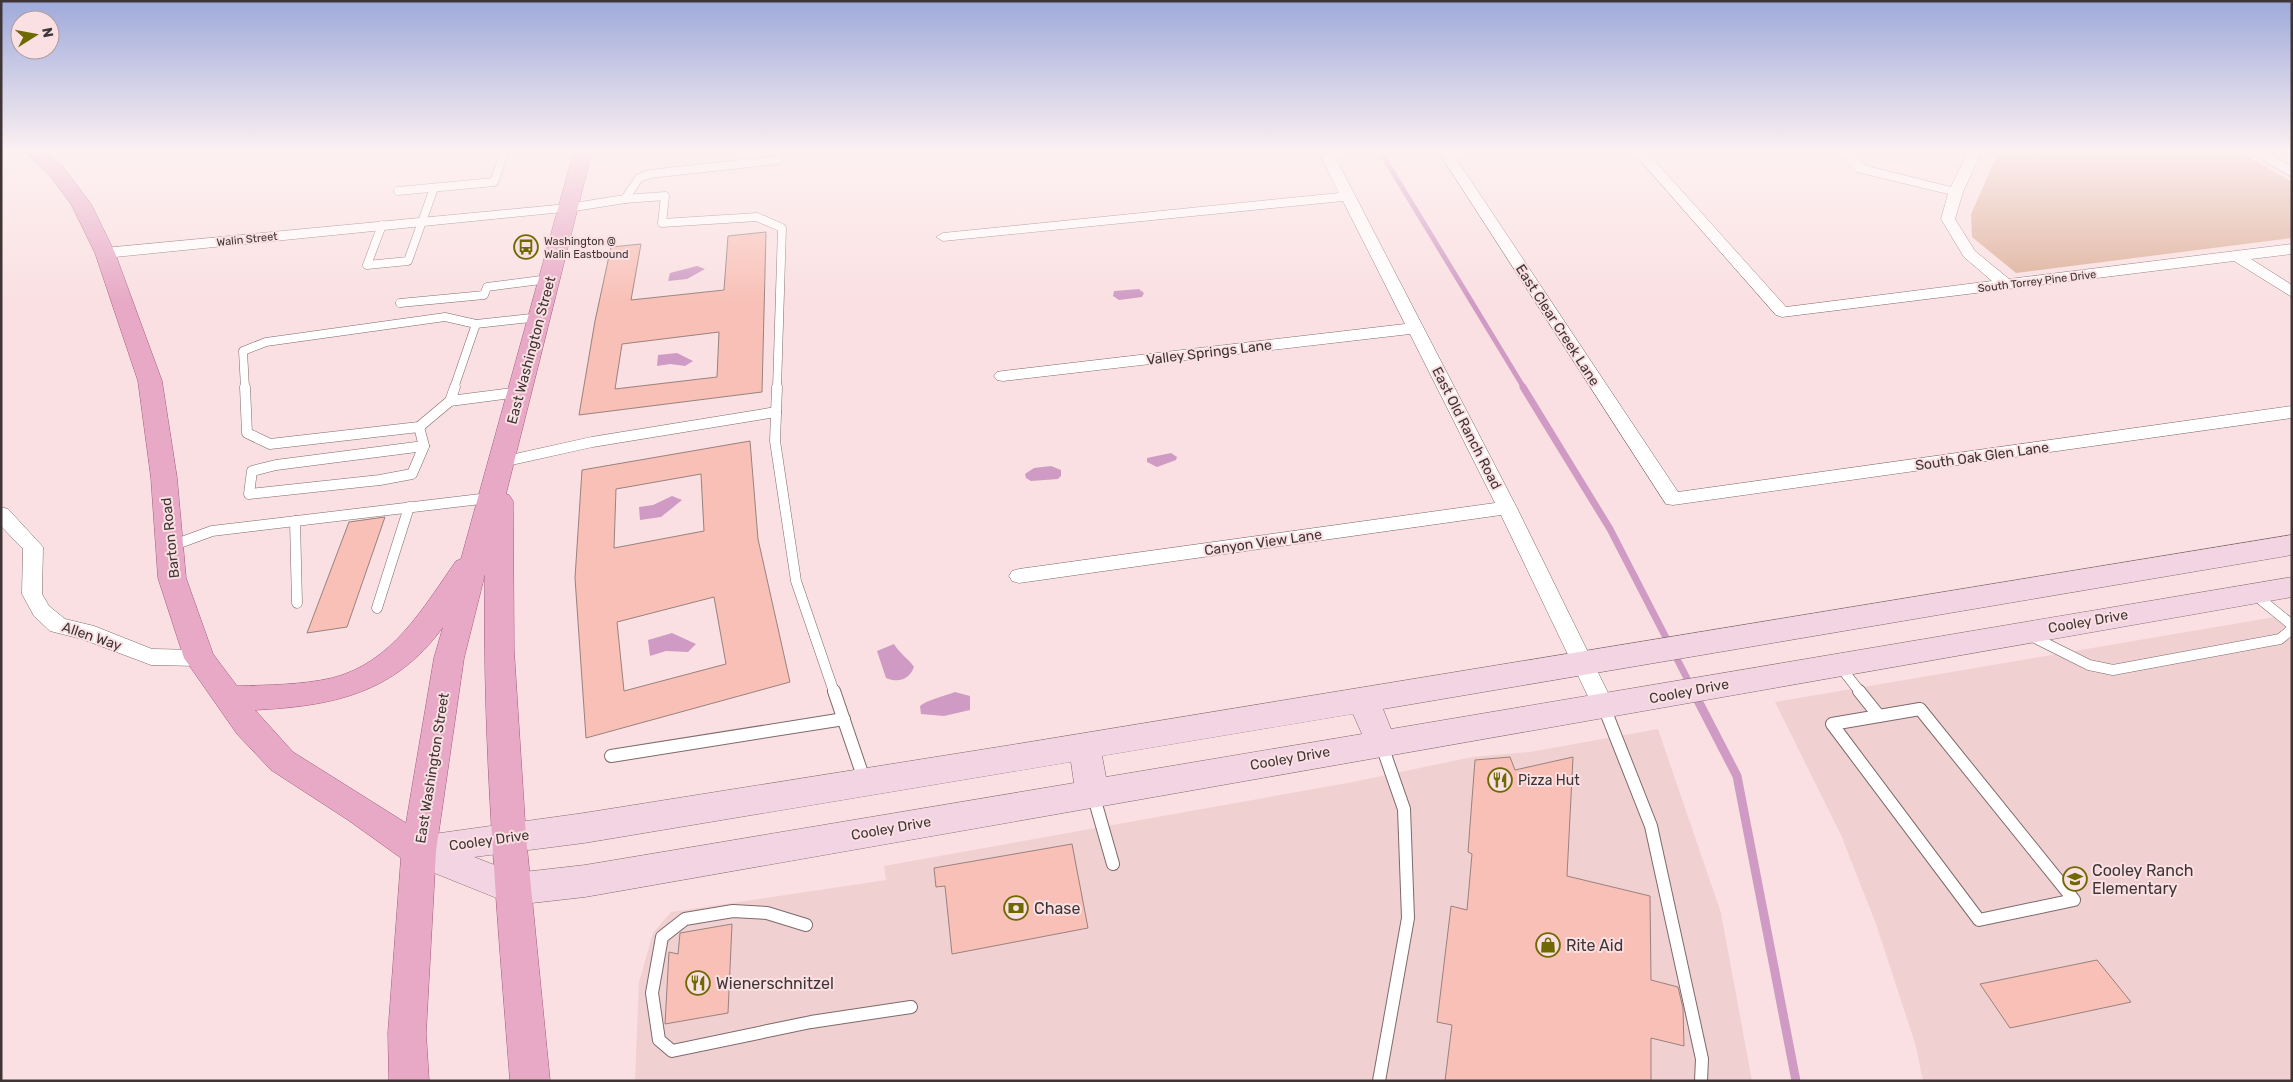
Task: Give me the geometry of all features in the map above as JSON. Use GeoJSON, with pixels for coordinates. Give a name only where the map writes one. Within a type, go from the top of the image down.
{"type":"FeatureCollection","features":[{"type":"Feature","properties":{"kind":"main road","name":"Barton Road"},"geometry":{"type":"LineString","coordinates":[[78,201],[105,253],[150,381],[164,478],[172,578],[199,658],[248,725],[282,761],[419,850]]}},
{"type":"Feature","properties":{"kind":"main road","name":"East Washington Street"},"geometry":{"type":"LineString","coordinates":[[409,1081],[407,1033],[419,850],[448,658],[570,201]]}},
{"type":"Feature","properties":{"kind":"main road","name":"East Washington Street"},"geometry":{"type":"LineString","coordinates":[[501,462],[499,650],[509,836],[530,1081]]}},
{"type":"Feature","properties":{"kind":"main road"},"geometry":{"type":"LineString","coordinates":[[228,699],[328,692],[347,687],[374,675],[399,656],[419,636],[476,553]]}},
{"type":"Feature","properties":{"kind":"street"},"geometry":{"type":"LineString","coordinates":[[943,237],[1294,201]]}},
{"type":"Feature","properties":{"kind":"street","name":"East Old Ranch Road"},"geometry":{"type":"LineString","coordinates":[[1351,201],[1507,508],[1604,707]]}},
{"type":"Feature","properties":{"kind":"street","name":"East Clear Creek Lane"},"geometry":{"type":"LineString","coordinates":[[1477,201],[1673,499]]}},
{"type":"Feature","properties":{"kind":"street","name":"South Torrey Pine Drive"},"geometry":{"type":"LineString","coordinates":[[1683,201],[1782,312],[2292,249]]}},
{"type":"Feature","properties":{"kind":"street"},"geometry":{"type":"LineString","coordinates":[[1953,201],[1948,219],[1952,230],[1969,254],[2006,285]]}},
{"type":"Feature","properties":{"kind":"street","name":"Walin Street"},"geometry":{"type":"LineString","coordinates":[[105,253],[568,208]]}},
{"type":"Feature","properties":{"kind":"street"},"geometry":{"type":"LineString","coordinates":[[2235,255],[2292,292]]}},
{"type":"Feature","properties":{"kind":"street","name":"Valley Springs Lane"},"geometry":{"type":"LineString","coordinates":[[1003,376],[1415,328]]}},
{"type":"Feature","properties":{"kind":"street","name":"South Oak Glen Lane"},"geometry":{"type":"LineString","coordinates":[[1673,499],[2292,412]]}},
{"type":"Feature","properties":{"kind":"street","name":"Canyon View Lane"},"geometry":{"type":"LineString","coordinates":[[1019,576],[1507,508]]}},
{"type":"Feature","properties":{"kind":"street","name":"Allen Way"},"geometry":{"type":"LineString","coordinates":[[1,514],[33,547],[32,594],[40,611],[58,625],[86,632],[151,657],[199,658]]}},
{"type":"Feature","properties":{"kind":"street","name":"Cooley Drive"},"geometry":{"type":"LineString","coordinates":[[419,850],[509,836],[584,828],[1084,747],[1810,628],[2292,545]]}},
{"type":"Feature","properties":{"kind":"street","name":"Cooley Drive"},"geometry":{"type":"LineString","coordinates":[[419,850],[514,889],[594,879],[1381,742],[1604,707],[1773,675],[2292,587]]}},
{"type":"Feature","properties":{"kind":"street"},"geometry":{"type":"LineString","coordinates":[[1810,628],[1838,664]]}},
{"type":"Feature","properties":{"kind":"street"},"geometry":{"type":"LineString","coordinates":[[1363,700],[1381,742]]}},
{"type":"Feature","properties":{"kind":"street"},"geometry":{"type":"LineString","coordinates":[[1084,747],[1093,793]]}},
{"type":"Feature","properties":{"kind":"lane"},"geometry":{"type":"LineString","coordinates":[[382,226],[366,265],[408,261],[429,201]]}},
{"type":"Feature","properties":{"kind":"lane"},"geometry":{"type":"LineString","coordinates":[[568,208],[610,201]]}},
{"type":"Feature","properties":{"kind":"lane"},"geometry":{"type":"LineString","coordinates":[[664,201],[662,224],[757,217],[782,228],[775,441],[796,581],[866,782]]}},
{"type":"Feature","properties":{"kind":"lane"},"geometry":{"type":"LineString","coordinates":[[400,303],[484,295],[487,287],[550,279]]}},
{"type":"Feature","properties":{"kind":"lane"},"geometry":{"type":"LineString","coordinates":[[519,392],[450,401],[418,427],[270,444],[247,433],[243,351],[266,342],[445,317],[476,324],[540,317]]}},
{"type":"Feature","properties":{"kind":"lane"},"geometry":{"type":"LineString","coordinates":[[450,401],[476,324]]}},
{"type":"Feature","properties":{"kind":"lane"},"geometry":{"type":"LineString","coordinates":[[501,462],[592,442],[776,412]]}},
{"type":"Feature","properties":{"kind":"lane"},"geometry":{"type":"LineString","coordinates":[[418,427],[424,446],[412,474],[380,480],[249,494],[252,471],[276,465],[424,446]]}},
{"type":"Feature","properties":{"kind":"lane"},"geometry":{"type":"LineString","coordinates":[[169,547],[212,531],[490,498]]}},
{"type":"Feature","properties":{"kind":"lane"},"geometry":{"type":"LineString","coordinates":[[377,608],[409,507]]}},
{"type":"Feature","properties":{"kind":"lane"},"geometry":{"type":"LineString","coordinates":[[295,520],[297,604]]}},
{"type":"Feature","properties":{"kind":"lane"},"geometry":{"type":"LineString","coordinates":[[2254,593],[2292,625]]}},
{"type":"Feature","properties":{"kind":"lane"},"geometry":{"type":"LineString","coordinates":[[2023,632],[2089,665],[2113,670],[2280,639],[2292,629]]}},
{"type":"Feature","properties":{"kind":"lane"},"geometry":{"type":"LineString","coordinates":[[1838,664],[1879,716]]}},
{"type":"Feature","properties":{"kind":"lane"},"geometry":{"type":"LineString","coordinates":[[1604,707],[1651,826],[1702,1059],[1701,1081]]}},
{"type":"Feature","properties":{"kind":"lane"},"geometry":{"type":"LineString","coordinates":[[1920,709],[2074,900],[1979,920],[1832,724],[1879,716],[1920,709]]}},
{"type":"Feature","properties":{"kind":"lane"},"geometry":{"type":"LineString","coordinates":[[611,756],[844,719]]}},
{"type":"Feature","properties":{"kind":"lane"},"geometry":{"type":"LineString","coordinates":[[1379,1081],[1408,918],[1404,809],[1381,742]]}},
{"type":"Feature","properties":{"kind":"lane"},"geometry":{"type":"LineString","coordinates":[[1093,793],[1112,864]]}},
{"type":"Feature","properties":{"kind":"lane"},"geometry":{"type":"LineString","coordinates":[[806,925],[768,913],[734,911],[685,919],[662,937],[652,993],[659,1040],[672,1051],[811,1022],[911,1007]]}},
{"type":"Feature","properties":{"kind":"shaded area"},"geometry":{"type":"Polygon","coordinates":[[[1977,201],[2292,201],[2292,238],[2016,273],[1972,237],[1971,214],[1977,201]]]}},
{"type":"Feature","properties":{"kind":"shaded area"},"geometry":{"type":"Polygon","coordinates":[[[697,266],[705,269],[687,279],[668,281],[670,273],[697,266]]]}},
{"type":"Feature","properties":{"kind":"shaded area"},"geometry":{"type":"Polygon","coordinates":[[[1139,289],[1144,293],[1142,297],[1119,300],[1113,296],[1114,291],[1139,289]]]}},
{"type":"Feature","properties":{"kind":"shaded area"},"geometry":{"type":"Polygon","coordinates":[[[677,353],[693,361],[685,366],[670,364],[657,366],[658,355],[677,353]]]}},
{"type":"Feature","properties":{"kind":"shaded area"},"geometry":{"type":"Polygon","coordinates":[[[1171,453],[1177,457],[1176,460],[1157,467],[1147,462],[1147,458],[1171,453]]]}},
{"type":"Feature","properties":{"kind":"shaded area"},"geometry":{"type":"Polygon","coordinates":[[[1051,466],[1061,470],[1061,476],[1058,479],[1031,481],[1026,478],[1025,474],[1034,468],[1051,466]]]}},
{"type":"Feature","properties":{"kind":"shaded area"},"geometry":{"type":"Polygon","coordinates":[[[672,496],[682,500],[661,517],[640,520],[639,507],[653,505],[672,496]]]}},
{"type":"Feature","properties":{"kind":"shaded area","name":"Cooley Ranch Elementary"},"geometry":{"type":"Polygon","coordinates":[[[2292,614],[2292,1081],[1923,1081],[1915,1043],[1876,924],[1841,835],[1775,702],[2292,614]]]}},
{"type":"Feature","properties":{"kind":"shaded area"},"geometry":{"type":"Polygon","coordinates":[[[672,633],[696,644],[688,652],[666,651],[650,656],[648,640],[672,633]]]}},
{"type":"Feature","properties":{"kind":"shaded area"},"geometry":{"type":"Polygon","coordinates":[[[894,644],[914,667],[906,678],[899,680],[886,678],[877,651],[894,644]]]}},
{"type":"Feature","properties":{"kind":"shaded area"},"geometry":{"type":"Polygon","coordinates":[[[955,692],[970,696],[970,710],[944,716],[921,714],[920,706],[923,704],[955,692]]]}},
{"type":"Feature","properties":{"kind":"shaded area"},"geometry":{"type":"Polygon","coordinates":[[[1658,729],[1721,913],[1752,1081],[635,1081],[639,982],[653,933],[671,912],[886,880],[884,866],[1353,782],[1472,757],[1530,752],[1658,729]]]}},
{"type":"Feature","properties":{"kind":"building"},"geometry":{"type":"Polygon","coordinates":[[[766,232],[762,392],[579,415],[595,321],[611,247],[641,244],[631,300],[724,290],[728,236],[766,232]],[[719,332],[622,344],[615,389],[717,377],[719,332]]]}},
{"type":"Feature","properties":{"kind":"building"},"geometry":{"type":"Polygon","coordinates":[[[750,441],[758,539],[790,682],[586,738],[575,578],[582,470],[750,441]],[[701,474],[616,489],[614,548],[704,531],[701,474]],[[714,597],[617,622],[624,691],[726,664],[714,597]]]}},
{"type":"Feature","properties":{"kind":"building"},"geometry":{"type":"Polygon","coordinates":[[[385,517],[347,627],[307,633],[349,522],[385,517]]]}},
{"type":"Feature","properties":{"kind":"building","name":"Rite Aid"},"geometry":{"type":"Polygon","coordinates":[[[1510,757],[1515,770],[1573,757],[1567,876],[1650,896],[1651,980],[1678,987],[1683,1008],[1684,1046],[1651,1038],[1651,1081],[1445,1081],[1452,1025],[1437,1022],[1451,906],[1467,910],[1472,854],[1468,852],[1475,760],[1510,757]]]}},
{"type":"Feature","properties":{"kind":"building","name":"Chase"},"geometry":{"type":"Polygon","coordinates":[[[1072,844],[1088,928],[952,954],[945,886],[936,887],[934,868],[1072,844]]]}},
{"type":"Feature","properties":{"kind":"building","name":"Wienerschnitzel"},"geometry":{"type":"Polygon","coordinates":[[[732,924],[728,1013],[665,1024],[669,952],[678,954],[680,933],[732,924]]]}},
{"type":"Feature","properties":{"kind":"building"},"geometry":{"type":"Polygon","coordinates":[[[2097,960],[2131,1002],[2010,1028],[1980,984],[2097,960]]]}},
{"type":"Feature","properties":{"kind":"waterway"},"geometry":{"type":"LineString","coordinates":[[1411,201],[1524,388]]}},
{"type":"Feature","properties":{"kind":"waterway"},"geometry":{"type":"LineString","coordinates":[[1523,387],[1610,529],[1694,692]]}},
{"type":"Feature","properties":{"kind":"waterway"},"geometry":{"type":"LineString","coordinates":[[1693,691],[1737,776],[1796,1081]]}},
{"type":"Feature","properties":{"kind":"place","name":"Washington @ Walin Eastbound"},"geometry":{"type":"Point","coordinates":[526,247]}},
{"type":"Feature","properties":{"kind":"place","name":"Pizza Hut"},"geometry":{"type":"Point","coordinates":[1500,780]}},
{"type":"Feature","properties":{"kind":"place","name":"Cooley Ranch Elementary"},"geometry":{"type":"Point","coordinates":[2075,879]}},
{"type":"Feature","properties":{"kind":"place","name":"Chase"},"geometry":{"type":"Point","coordinates":[1016,908]}},
{"type":"Feature","properties":{"kind":"place","name":"Rite Aid"},"geometry":{"type":"Point","coordinates":[1548,945]}},
{"type":"Feature","properties":{"kind":"place","name":"Wienerschnitzel"},"geometry":{"type":"Point","coordinates":[698,983]}}]}
